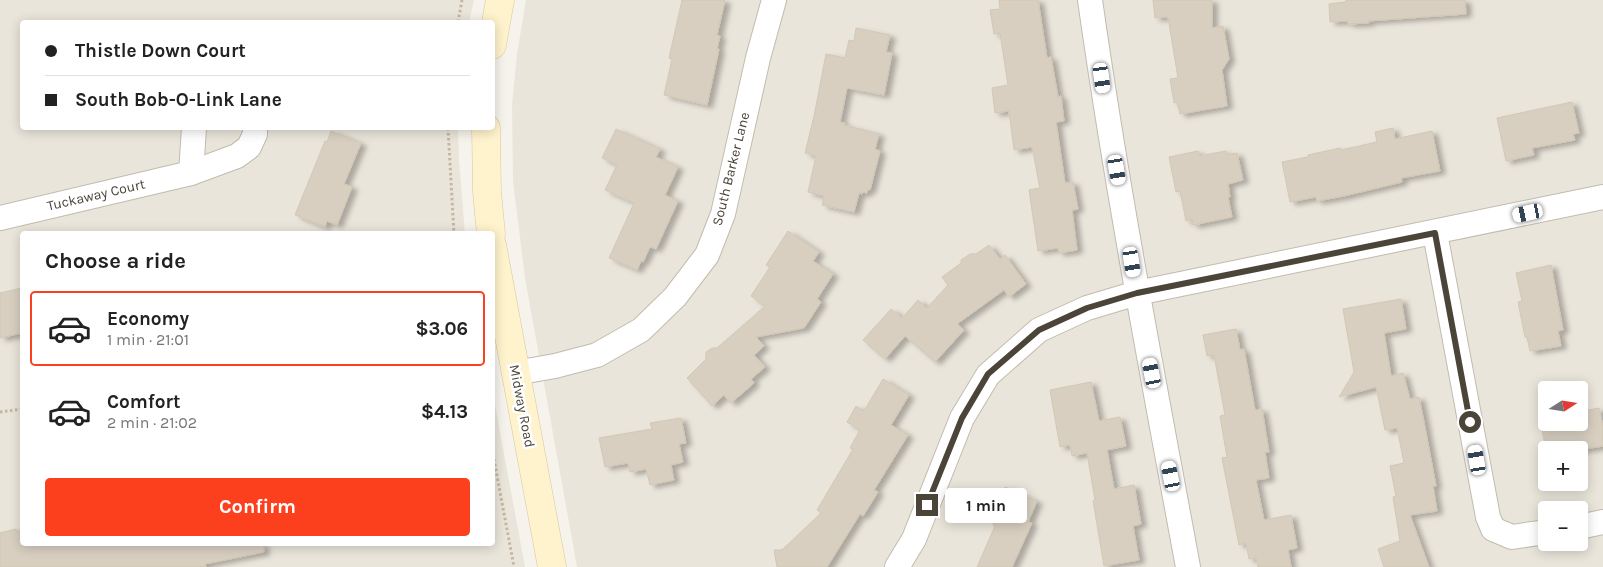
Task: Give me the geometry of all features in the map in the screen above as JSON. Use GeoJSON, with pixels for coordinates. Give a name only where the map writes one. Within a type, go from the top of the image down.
{"type":"FeatureCollection","features":[{"type":"Feature","properties":{"kind":"main road"},"geometry":{"type":"LineString","coordinates":[[495,28],[500,0]]}},
{"type":"Feature","properties":{"kind":"main road"},"geometry":{"type":"LineString","coordinates":[[486,130],[487,192],[491,231]]}},
{"type":"Feature","properties":{"kind":"main road","name":"Midway Road"},"geometry":{"type":"LineString","coordinates":[[495,262],[552,567]]}},
{"type":"Feature","properties":{"kind":"street","name":"South Barker Lane"},"geometry":{"type":"LineString","coordinates":[[515,373],[555,366],[597,355],[641,330],[675,297],[706,255],[723,214],[758,58],[774,0]]}},
{"type":"Feature","properties":{"kind":"street"},"geometry":{"type":"LineString","coordinates":[[1090,0],[1104,98],[1137,293],[1188,567]]}},
{"type":"Feature","properties":{"kind":"street"},"geometry":{"type":"LineString","coordinates":[[191,173],[194,130]]}},
{"type":"Feature","properties":{"kind":"street","name":"Tuckaway Court"},"geometry":{"type":"LineString","coordinates":[[0,218],[191,173],[237,156],[249,147],[255,130]]}},
{"type":"Feature","properties":{"kind":"street"},"geometry":{"type":"LineString","coordinates":[[897,567],[914,539],[962,418],[988,374],[1039,330],[1087,308],[1137,293],[1603,197]]}},
{"type":"Feature","properties":{"kind":"street"},"geometry":{"type":"LineString","coordinates":[[1435,233],[1488,517],[1493,529],[1512,537],[1538,533]]}},
{"type":"Feature","properties":{"kind":"street"},"geometry":{"type":"LineString","coordinates":[[1588,525],[1603,522]]}},
{"type":"Feature","properties":{"kind":"path"},"geometry":{"type":"LineString","coordinates":[[458,20],[462,0]]}},
{"type":"Feature","properties":{"kind":"path"},"geometry":{"type":"LineString","coordinates":[[448,130],[454,231]]}},
{"type":"Feature","properties":{"kind":"path"},"geometry":{"type":"LineString","coordinates":[[0,412],[20,409]]}},
{"type":"Feature","properties":{"kind":"path"},"geometry":{"type":"LineString","coordinates":[[495,465],[514,567]]}},
{"type":"Feature","properties":{"kind":"shaded area"},"geometry":{"type":"Polygon","coordinates":[[[0,0],[474,0],[469,20],[20,20],[20,130],[458,130],[465,231],[20,231],[20,546],[495,546],[495,405],[525,567],[0,567],[0,0]]]}},
{"type":"Feature","properties":{"kind":"shaded area"},"geometry":{"type":"Polygon","coordinates":[[[526,0],[1603,0],[1603,567],[577,567],[525,278],[513,181],[512,105],[517,54],[526,0]]]}},
{"type":"Feature","properties":{"kind":"building"},"geometry":{"type":"Polygon","coordinates":[[[682,0],[725,0],[717,35],[720,36],[717,49],[719,49],[707,105],[664,95],[672,59],[669,58],[682,0]]]}},
{"type":"Feature","properties":{"kind":"building"},"geometry":{"type":"Polygon","coordinates":[[[999,0],[1038,0],[1047,58],[1051,57],[1058,97],[1061,96],[1064,121],[1056,122],[1065,183],[1073,182],[1078,209],[1072,210],[1077,250],[1059,253],[1058,248],[1038,251],[1029,190],[1040,188],[1032,147],[1014,150],[1009,111],[995,113],[992,88],[1008,85],[1000,33],[994,34],[990,10],[1000,9],[999,0]]]}},
{"type":"Feature","properties":{"kind":"building"},"geometry":{"type":"Polygon","coordinates":[[[1153,0],[1212,0],[1212,28],[1223,26],[1229,59],[1222,70],[1227,106],[1180,114],[1177,102],[1174,103],[1170,79],[1178,78],[1168,17],[1155,18],[1153,0]]]}},
{"type":"Feature","properties":{"kind":"building"},"geometry":{"type":"Polygon","coordinates":[[[1346,0],[1465,0],[1466,14],[1368,21],[1369,23],[1348,24],[1348,21],[1330,22],[1329,4],[1346,2],[1346,0]]]}},
{"type":"Feature","properties":{"kind":"building"},"geometry":{"type":"Polygon","coordinates":[[[856,28],[890,35],[886,52],[892,53],[884,95],[847,88],[840,122],[845,123],[844,125],[879,134],[875,149],[880,151],[870,190],[868,189],[867,193],[859,193],[854,212],[822,205],[824,196],[808,192],[816,156],[805,153],[826,54],[845,58],[849,40],[854,41],[856,28]]]}},
{"type":"Feature","properties":{"kind":"building"},"geometry":{"type":"Polygon","coordinates":[[[1572,102],[1579,133],[1573,134],[1575,140],[1532,148],[1534,155],[1506,161],[1497,118],[1572,102]]]}},
{"type":"Feature","properties":{"kind":"building"},"geometry":{"type":"Polygon","coordinates":[[[1393,128],[1395,139],[1432,131],[1440,171],[1401,178],[1402,182],[1344,196],[1317,201],[1316,197],[1290,202],[1282,162],[1340,148],[1341,150],[1377,142],[1375,132],[1393,128]]]}},
{"type":"Feature","properties":{"kind":"building"},"geometry":{"type":"Polygon","coordinates":[[[616,129],[660,149],[656,157],[678,167],[665,195],[678,201],[656,249],[650,247],[637,270],[609,258],[634,203],[605,190],[617,165],[602,158],[616,129]]]}},
{"type":"Feature","properties":{"kind":"building"},"geometry":{"type":"Polygon","coordinates":[[[331,131],[361,143],[344,184],[352,187],[337,225],[327,221],[325,227],[295,215],[325,141],[327,142],[331,131]]]}},
{"type":"Feature","properties":{"kind":"building"},"geometry":{"type":"Polygon","coordinates":[[[1198,151],[1199,156],[1226,151],[1227,155],[1237,153],[1243,180],[1228,184],[1230,197],[1228,197],[1232,217],[1193,225],[1192,219],[1186,221],[1180,191],[1176,192],[1169,157],[1198,151]]]}},
{"type":"Feature","properties":{"kind":"building"},"geometry":{"type":"Polygon","coordinates":[[[788,231],[819,252],[813,261],[833,274],[817,299],[821,302],[804,328],[756,337],[764,346],[754,355],[765,367],[751,379],[754,383],[731,403],[724,395],[712,406],[687,378],[706,359],[706,352],[712,348],[717,348],[765,306],[751,296],[770,267],[766,265],[788,231]]]}},
{"type":"Feature","properties":{"kind":"building"},"geometry":{"type":"Polygon","coordinates":[[[989,245],[1000,259],[1005,255],[1026,284],[1009,297],[1004,290],[957,324],[964,330],[935,362],[905,336],[885,359],[863,340],[891,309],[902,318],[918,300],[927,308],[948,285],[942,277],[961,263],[961,260],[970,254],[976,254],[989,245]]]}},
{"type":"Feature","properties":{"kind":"building"},"geometry":{"type":"Polygon","coordinates":[[[1551,265],[1563,330],[1558,331],[1561,346],[1530,351],[1527,337],[1525,337],[1518,302],[1522,301],[1516,273],[1551,265]]]}},
{"type":"Feature","properties":{"kind":"building"},"geometry":{"type":"Polygon","coordinates":[[[20,288],[20,333],[0,338],[0,293],[20,288]]]}},
{"type":"Feature","properties":{"kind":"building"},"geometry":{"type":"Polygon","coordinates":[[[1401,299],[1406,329],[1384,333],[1391,376],[1403,373],[1410,399],[1419,397],[1424,422],[1436,486],[1433,486],[1437,511],[1410,515],[1429,567],[1384,567],[1378,549],[1400,541],[1393,497],[1396,496],[1390,466],[1404,463],[1397,428],[1385,430],[1376,387],[1339,397],[1354,372],[1343,309],[1401,299]]]}},
{"type":"Feature","properties":{"kind":"building"},"geometry":{"type":"Polygon","coordinates":[[[1236,329],[1240,350],[1244,349],[1255,410],[1262,409],[1269,452],[1265,452],[1269,478],[1256,480],[1264,520],[1291,515],[1297,548],[1288,550],[1291,567],[1258,567],[1256,558],[1249,559],[1246,543],[1239,545],[1222,458],[1227,457],[1220,416],[1225,415],[1214,355],[1207,356],[1203,335],[1236,329]]]}},
{"type":"Feature","properties":{"kind":"building"},"geometry":{"type":"Polygon","coordinates":[[[883,379],[909,395],[891,425],[908,435],[874,490],[878,492],[863,516],[860,514],[827,567],[777,567],[774,550],[782,550],[821,513],[817,510],[853,449],[850,448],[860,430],[847,422],[856,406],[864,411],[883,379]]]}},
{"type":"Feature","properties":{"kind":"building"},"geometry":{"type":"Polygon","coordinates":[[[1091,382],[1099,421],[1120,417],[1126,446],[1107,450],[1114,489],[1134,485],[1141,524],[1133,526],[1139,560],[1104,566],[1087,453],[1072,456],[1070,445],[1060,447],[1050,390],[1091,382]]]}},
{"type":"Feature","properties":{"kind":"building"},"geometry":{"type":"Polygon","coordinates":[[[1599,408],[1603,427],[1603,446],[1588,448],[1588,441],[1544,441],[1542,431],[1588,431],[1588,410],[1599,408]]]}},
{"type":"Feature","properties":{"kind":"building"},"geometry":{"type":"Polygon","coordinates":[[[681,418],[686,443],[679,444],[683,462],[671,465],[674,480],[650,485],[646,469],[630,472],[628,463],[605,467],[599,438],[652,429],[650,423],[681,418]]]}},
{"type":"Feature","properties":{"kind":"building"},"geometry":{"type":"Polygon","coordinates":[[[1005,487],[1037,501],[1028,522],[1032,523],[1012,567],[977,567],[995,526],[993,525],[998,513],[994,512],[1005,487]]]}},
{"type":"Feature","properties":{"kind":"building"},"geometry":{"type":"Polygon","coordinates":[[[16,529],[17,532],[20,531],[20,546],[263,546],[264,552],[205,564],[206,567],[0,567],[0,533],[16,529]]]}},
{"type":"Feature","properties":{"kind":"route"},"geometry":{"type":"LineString","coordinates":[[927,505],[962,418],[988,374],[1039,330],[1087,308],[1137,293],[1435,233],[1470,422]]}}]}
